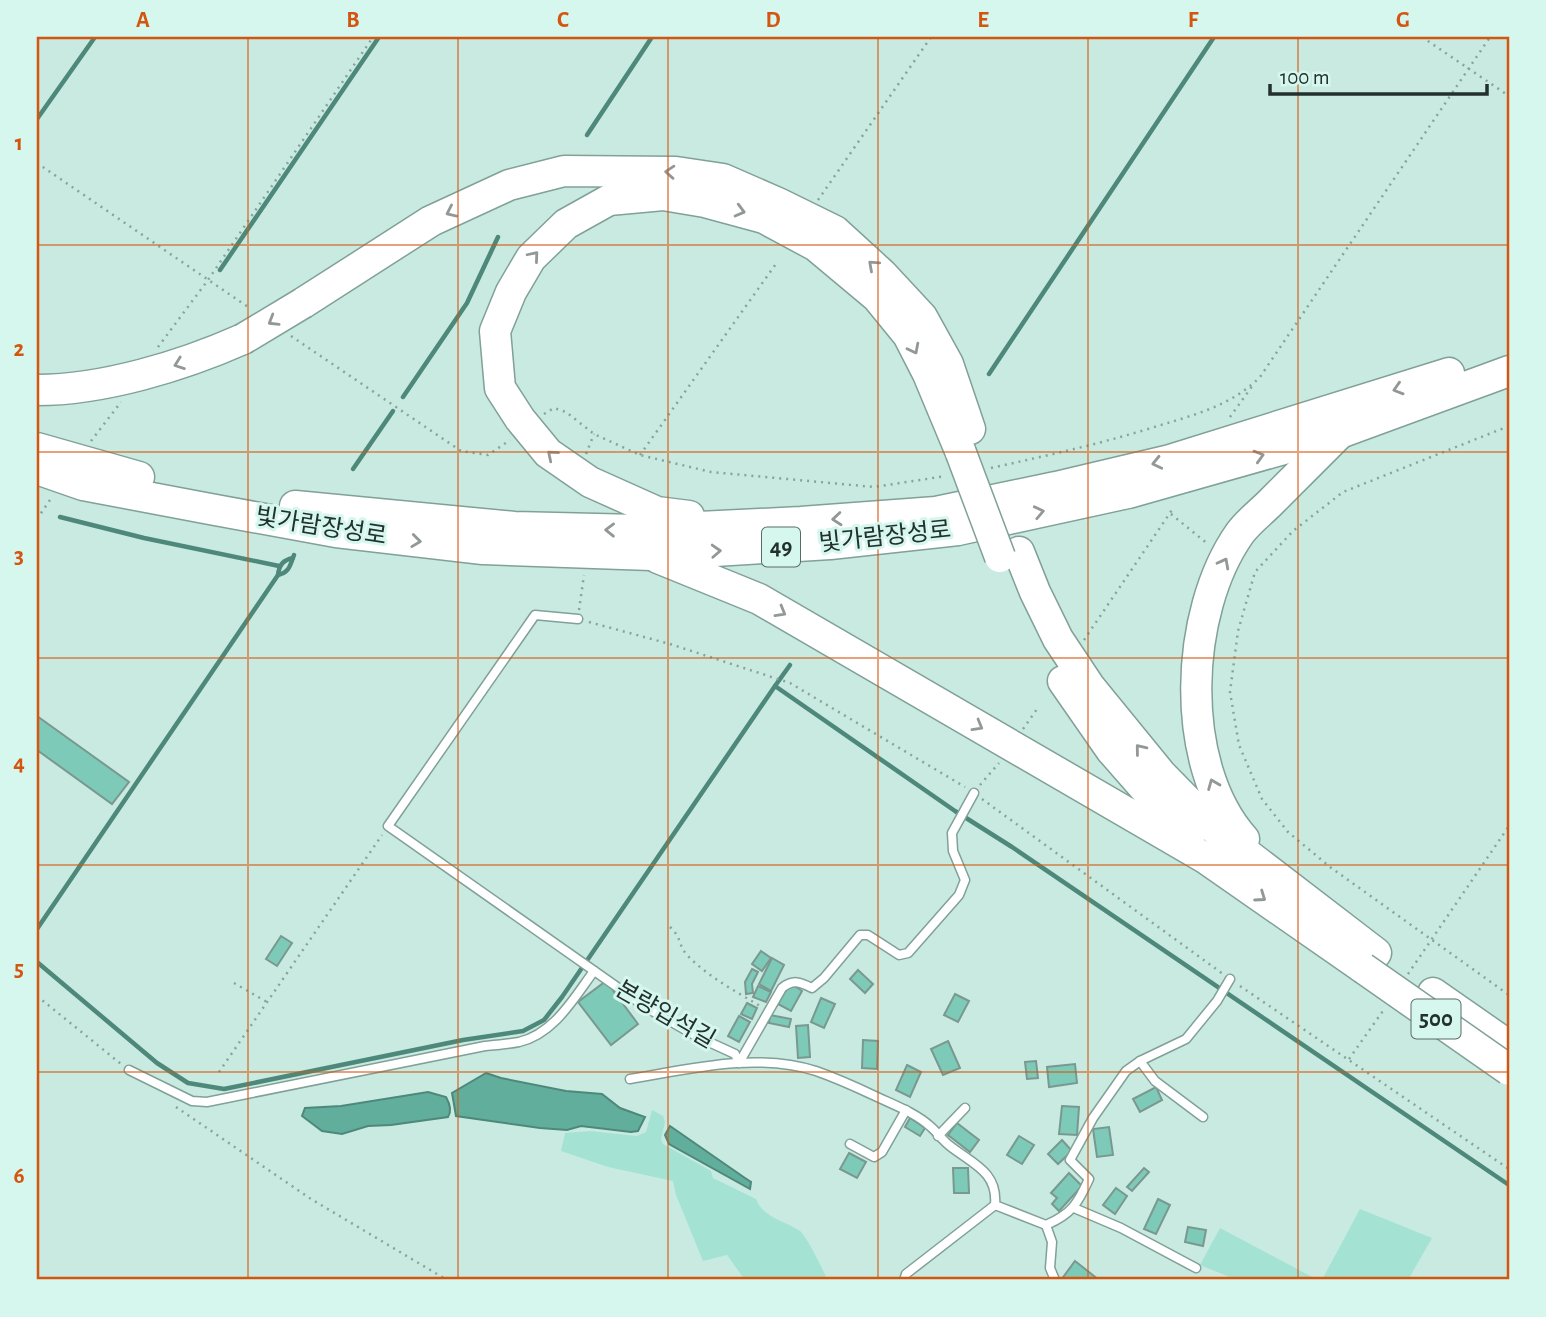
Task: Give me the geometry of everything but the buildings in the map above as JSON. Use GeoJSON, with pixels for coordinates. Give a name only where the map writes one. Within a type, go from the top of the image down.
{"type":"FeatureCollection","features":[{"type":"Feature","properties":{"kind":"highway"},"geometry":{"type":"LineString","coordinates":[[37,390],[95,384],[172,367],[243,340],[431,221],[509,186],[564,170],[676,172],[723,179],[778,203],[835,232],[882,274],[922,317],[948,364],[969,462]]}},
{"type":"Feature","properties":{"kind":"highway"},"geometry":{"type":"LineString","coordinates":[[801,522],[712,520],[657,512],[590,482],[548,453],[520,419],[500,388],[495,331],[511,292],[531,258],[566,224],[609,200],[663,195],[705,202],[764,218],[816,246],[877,297],[908,335],[1010,554],[1058,639],[1090,687],[1161,774],[1217,831],[1279,879],[1369,960]]}},
{"type":"Feature","properties":{"kind":"highway","name":"빛가람장성로"},"geometry":{"type":"LineString","coordinates":[[37,448],[126,475],[281,504],[387,516],[514,527],[638,530],[801,522],[936,512],[1170,460],[1476,365],[1509,352]]}},
{"type":"Feature","properties":{"kind":"highway","name":"빛가람장성로"},"geometry":{"type":"LineString","coordinates":[[37,468],[83,485],[336,532],[483,549],[651,555],[830,544],[958,530],[1128,493],[1340,433],[1509,371]]}},
{"type":"Feature","properties":{"kind":"highway"},"geometry":{"type":"LineString","coordinates":[[1279,879],[1229,823],[1204,761],[1195,676],[1202,618],[1215,579],[1240,532],[1340,433]]}},
{"type":"Feature","properties":{"kind":"highway"},"geometry":{"type":"LineString","coordinates":[[1010,554],[1040,648],[1111,750],[1205,858]]}},
{"type":"Feature","properties":{"kind":"highway"},"geometry":{"type":"LineString","coordinates":[[651,555],[759,599],[1205,858],[1369,960]]}},
{"type":"Feature","properties":{"kind":"highway","name":"500"},"geometry":{"type":"LineString","coordinates":[[1369,960],[1433,993],[1509,1046]]}},
{"type":"Feature","properties":{"kind":"highway","name":"500"},"geometry":{"type":"LineString","coordinates":[[1369,960],[1509,1070]]}},
{"type":"Feature","properties":{"kind":"lane"},"geometry":{"type":"LineString","coordinates":[[388,826],[535,615],[578,618]]}},
{"type":"Feature","properties":{"kind":"lane","name":"본량입석길"},"geometry":{"type":"LineString","coordinates":[[739,1063],[782,988],[790,982],[798,981],[812,988],[824,978],[860,935],[868,935],[899,955],[908,953],[959,895],[965,880],[953,851],[952,833],[974,793]]}},
{"type":"Feature","properties":{"kind":"lane","name":"본량입석길"},"geometry":{"type":"LineString","coordinates":[[388,826],[674,1024],[735,1054],[739,1063]]}},
{"type":"Feature","properties":{"kind":"lane"},"geometry":{"type":"LineString","coordinates":[[129,1070],[192,1101],[206,1102],[485,1046],[520,1042],[539,1034],[556,1021],[591,969]]}},
{"type":"Feature","properties":{"kind":"lane"},"geometry":{"type":"LineString","coordinates":[[904,1280],[906,1274],[995,1205],[1046,1225],[1062,1218],[1074,1208],[1088,1179],[1070,1160],[1093,1118],[1126,1071],[1140,1061],[1186,1039],[1217,1001],[1228,982]]}},
{"type":"Feature","properties":{"kind":"lane"},"geometry":{"type":"LineString","coordinates":[[1140,1061],[1155,1081],[1203,1117]]}},
{"type":"Feature","properties":{"kind":"lane","name":"본량입석길"},"geometry":{"type":"LineString","coordinates":[[630,1079],[739,1063],[779,1064],[815,1071],[906,1110],[932,1128],[938,1136],[993,1181],[995,1205]]}},
{"type":"Feature","properties":{"kind":"lane"},"geometry":{"type":"LineString","coordinates":[[938,1136],[965,1108]]}},
{"type":"Feature","properties":{"kind":"lane"},"geometry":{"type":"LineString","coordinates":[[850,1144],[874,1157],[882,1152],[906,1110]]}},
{"type":"Feature","properties":{"kind":"lane"},"geometry":{"type":"LineString","coordinates":[[1074,1208],[1121,1228],[1196,1268]]}},
{"type":"Feature","properties":{"kind":"lane"},"geometry":{"type":"LineString","coordinates":[[1046,1225],[1052,1242],[1050,1268],[1055,1280]]}},
{"type":"Feature","properties":{"kind":"path"},"geometry":{"type":"LineString","coordinates":[[154,353],[208,281],[373,37]]}},
{"type":"Feature","properties":{"kind":"path"},"geometry":{"type":"LineString","coordinates":[[818,200],[931,37]]}},
{"type":"Feature","properties":{"kind":"path"},"geometry":{"type":"LineString","coordinates":[[1422,37],[1509,96]]}},
{"type":"Feature","properties":{"kind":"path"},"geometry":{"type":"LineString","coordinates":[[1223,426],[1490,37]]}},
{"type":"Feature","properties":{"kind":"path"},"geometry":{"type":"LineString","coordinates":[[640,455],[778,261]]}},
{"type":"Feature","properties":{"kind":"path"},"geometry":{"type":"LineString","coordinates":[[542,416],[554,408],[566,412],[594,434],[640,455],[711,472],[874,487],[969,462],[1080,449],[1210,410],[1245,392],[1259,377]]}},
{"type":"Feature","properties":{"kind":"path"},"geometry":{"type":"LineString","coordinates":[[91,441],[122,400]]}},
{"type":"Feature","properties":{"kind":"path"},"geometry":{"type":"LineString","coordinates":[[1509,426],[1343,492],[1293,531],[1255,572],[1238,631],[1230,692],[1239,745],[1262,799],[1288,832],[1330,867],[1509,995]]}},
{"type":"Feature","properties":{"kind":"path"},"geometry":{"type":"LineString","coordinates":[[585,456],[594,434]]}},
{"type":"Feature","properties":{"kind":"path"},"geometry":{"type":"LineString","coordinates":[[37,519],[50,500]]}},
{"type":"Feature","properties":{"kind":"path"},"geometry":{"type":"LineString","coordinates":[[1083,642],[1174,507]]}},
{"type":"Feature","properties":{"kind":"path"},"geometry":{"type":"LineString","coordinates":[[1170,513],[1212,547]]}},
{"type":"Feature","properties":{"kind":"path"},"geometry":{"type":"LineString","coordinates":[[584,575],[578,618],[670,644],[790,683],[974,793],[1228,982],[1349,1059],[1509,1169]]}},
{"type":"Feature","properties":{"kind":"path"},"geometry":{"type":"LineString","coordinates":[[1023,729],[1037,709]]}},
{"type":"Feature","properties":{"kind":"path"},"geometry":{"type":"LineString","coordinates":[[974,793],[999,763]]}},
{"type":"Feature","properties":{"kind":"path"},"geometry":{"type":"LineString","coordinates":[[219,1072],[388,826]]}},
{"type":"Feature","properties":{"kind":"path"},"geometry":{"type":"LineString","coordinates":[[1402,983],[1509,826]]}},
{"type":"Feature","properties":{"kind":"path"},"geometry":{"type":"LineString","coordinates":[[670,927],[679,935],[685,954],[720,981],[769,1011]]}},
{"type":"Feature","properties":{"kind":"path"},"geometry":{"type":"LineString","coordinates":[[234,983],[267,1003]]}},
{"type":"Feature","properties":{"kind":"path"},"geometry":{"type":"LineString","coordinates":[[37,996],[129,1070]]}},
{"type":"Feature","properties":{"kind":"path"},"geometry":{"type":"LineString","coordinates":[[1349,1059],[1387,1005]]}},
{"type":"Feature","properties":{"kind":"path"},"geometry":{"type":"LineString","coordinates":[[168,1101],[311,1199],[447,1280]]}},
{"type":"Feature","properties":{"kind":"shaded area"},"geometry":{"type":"Polygon","coordinates":[[[486,1073],[566,1091],[602,1094],[620,1108],[645,1117],[638,1131],[631,1132],[581,1126],[567,1130],[540,1128],[456,1116],[452,1093],[486,1073]]]}},
{"type":"Feature","properties":{"kind":"shaded area"},"geometry":{"type":"Polygon","coordinates":[[[428,1092],[446,1097],[450,1107],[448,1117],[368,1126],[342,1134],[322,1131],[302,1116],[305,1108],[341,1106],[428,1092]]]}},
{"type":"Feature","properties":{"kind":"shaded area"},"geometry":{"type":"Polygon","coordinates":[[[652,1110],[663,1116],[665,1122],[661,1139],[663,1144],[711,1171],[713,1178],[756,1199],[769,1215],[800,1231],[827,1280],[745,1280],[727,1255],[703,1261],[676,1195],[673,1181],[608,1167],[561,1151],[565,1133],[590,1131],[637,1136],[646,1132],[652,1110]]]}},
{"type":"Feature","properties":{"kind":"shaded area"},"geometry":{"type":"Polygon","coordinates":[[[670,1126],[751,1182],[750,1189],[669,1144],[665,1135],[670,1126]]]}},
{"type":"Feature","properties":{"kind":"shaded area"},"geometry":{"type":"Polygon","coordinates":[[[1360,1209],[1432,1238],[1408,1280],[1237,1280],[1200,1265],[1220,1228],[1314,1278],[1323,1278],[1360,1209]]]}},
{"type":"Feature","properties":{"kind":"waterway"},"geometry":{"type":"LineString","coordinates":[[37,119],[95,37]]}},
{"type":"Feature","properties":{"kind":"waterway"},"geometry":{"type":"LineString","coordinates":[[220,270],[379,37]]}},
{"type":"Feature","properties":{"kind":"waterway"},"geometry":{"type":"LineString","coordinates":[[587,135],[652,37]]}},
{"type":"Feature","properties":{"kind":"waterway"},"geometry":{"type":"LineString","coordinates":[[989,374],[1214,37]]}},
{"type":"Feature","properties":{"kind":"waterway"},"geometry":{"type":"LineString","coordinates":[[403,397],[467,303],[498,237]]}},
{"type":"Feature","properties":{"kind":"waterway"},"geometry":{"type":"LineString","coordinates":[[353,469],[393,411]]}},
{"type":"Feature","properties":{"kind":"waterway"},"geometry":{"type":"LineString","coordinates":[[60,517],[144,538],[279,566]]}},
{"type":"Feature","properties":{"kind":"waterway"},"geometry":{"type":"LineString","coordinates":[[37,929],[278,575],[289,568],[294,555]]}},
{"type":"Feature","properties":{"kind":"waterway"},"geometry":{"type":"LineString","coordinates":[[278,575],[282,563],[293,558]]}},
{"type":"Feature","properties":{"kind":"waterway"},"geometry":{"type":"LineString","coordinates":[[775,686],[790,665]]}},
{"type":"Feature","properties":{"kind":"waterway"},"geometry":{"type":"LineString","coordinates":[[37,962],[157,1063],[188,1083],[224,1089],[463,1040],[523,1031],[544,1020],[562,997],[775,686],[955,811],[1509,1185]]}}]}
